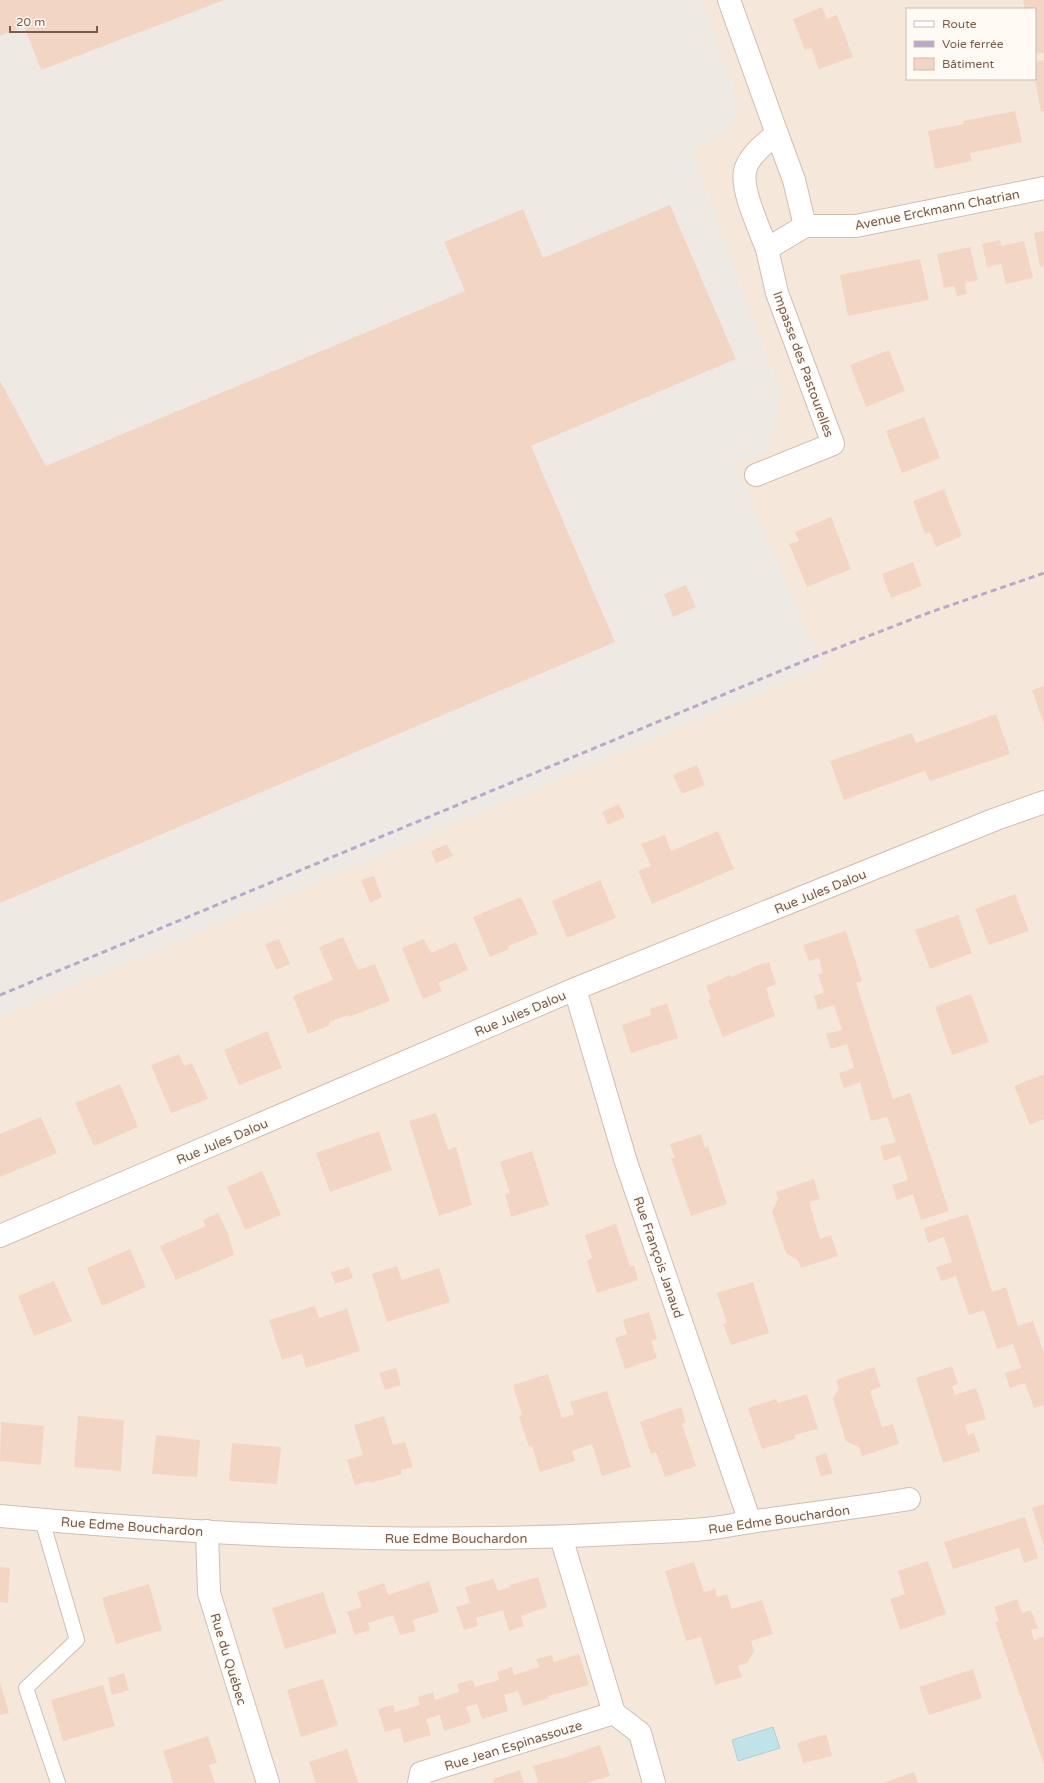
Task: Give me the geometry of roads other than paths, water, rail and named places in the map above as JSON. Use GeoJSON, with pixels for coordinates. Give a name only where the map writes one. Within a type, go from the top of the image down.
{"type":"FeatureCollection","features":[{"type":"Feature","properties":{"kind":"street"},"geometry":{"type":"LineString","coordinates":[[729,0],[794,180],[805,226],[767,249]]}},
{"type":"Feature","properties":{"kind":"street","name":"Impasse des Pastourelles"},"geometry":{"type":"LineString","coordinates":[[756,475],[833,444],[777,293],[767,249],[747,196],[745,171],[758,149],[777,134]]}},
{"type":"Feature","properties":{"kind":"street","name":"Avenue Erckmann Chatrian"},"geometry":{"type":"LineString","coordinates":[[805,226],[856,226],[1044,188]]}},
{"type":"Feature","properties":{"kind":"street","name":"Rue Jules Dalou"},"geometry":{"type":"LineString","coordinates":[[0,1236],[576,989],[996,819],[1044,802]]}},
{"type":"Feature","properties":{"kind":"street","name":"Rue François Janaud"},"geometry":{"type":"LineString","coordinates":[[576,989],[626,1162],[750,1522]]}},
{"type":"Feature","properties":{"kind":"street","name":"Rue Edme Bouchardon"},"geometry":{"type":"LineString","coordinates":[[0,1516],[207,1532],[313,1537],[433,1539],[561,1537],[707,1529],[851,1509],[909,1499]]}},
{"type":"Feature","properties":{"kind":"street","name":"Rue du Québec"},"geometry":{"type":"LineString","coordinates":[[207,1532],[209,1593],[268,1783]]}},
{"type":"Feature","properties":{"kind":"street"},"geometry":{"type":"LineString","coordinates":[[561,1537],[614,1713],[640,1733],[654,1783]]}},
{"type":"Feature","properties":{"kind":"street","name":"Rue Jean Espinassouze"},"geometry":{"type":"LineString","coordinates":[[419,1783],[421,1773],[614,1713]]}},
{"type":"Feature","properties":{"kind":"lane"},"geometry":{"type":"LineString","coordinates":[[42,1520],[77,1640],[26,1688],[58,1783]]}},
{"type":"Feature","properties":{"kind":"water"},"geometry":{"type":"Polygon","coordinates":[[[773,1727],[780,1748],[738,1761],[732,1740],[773,1727]]]}},
{"type":"Feature","properties":{"kind":"railway"},"geometry":{"type":"LineString","coordinates":[[0,995],[809,659],[928,613],[1044,573]]}}]}
